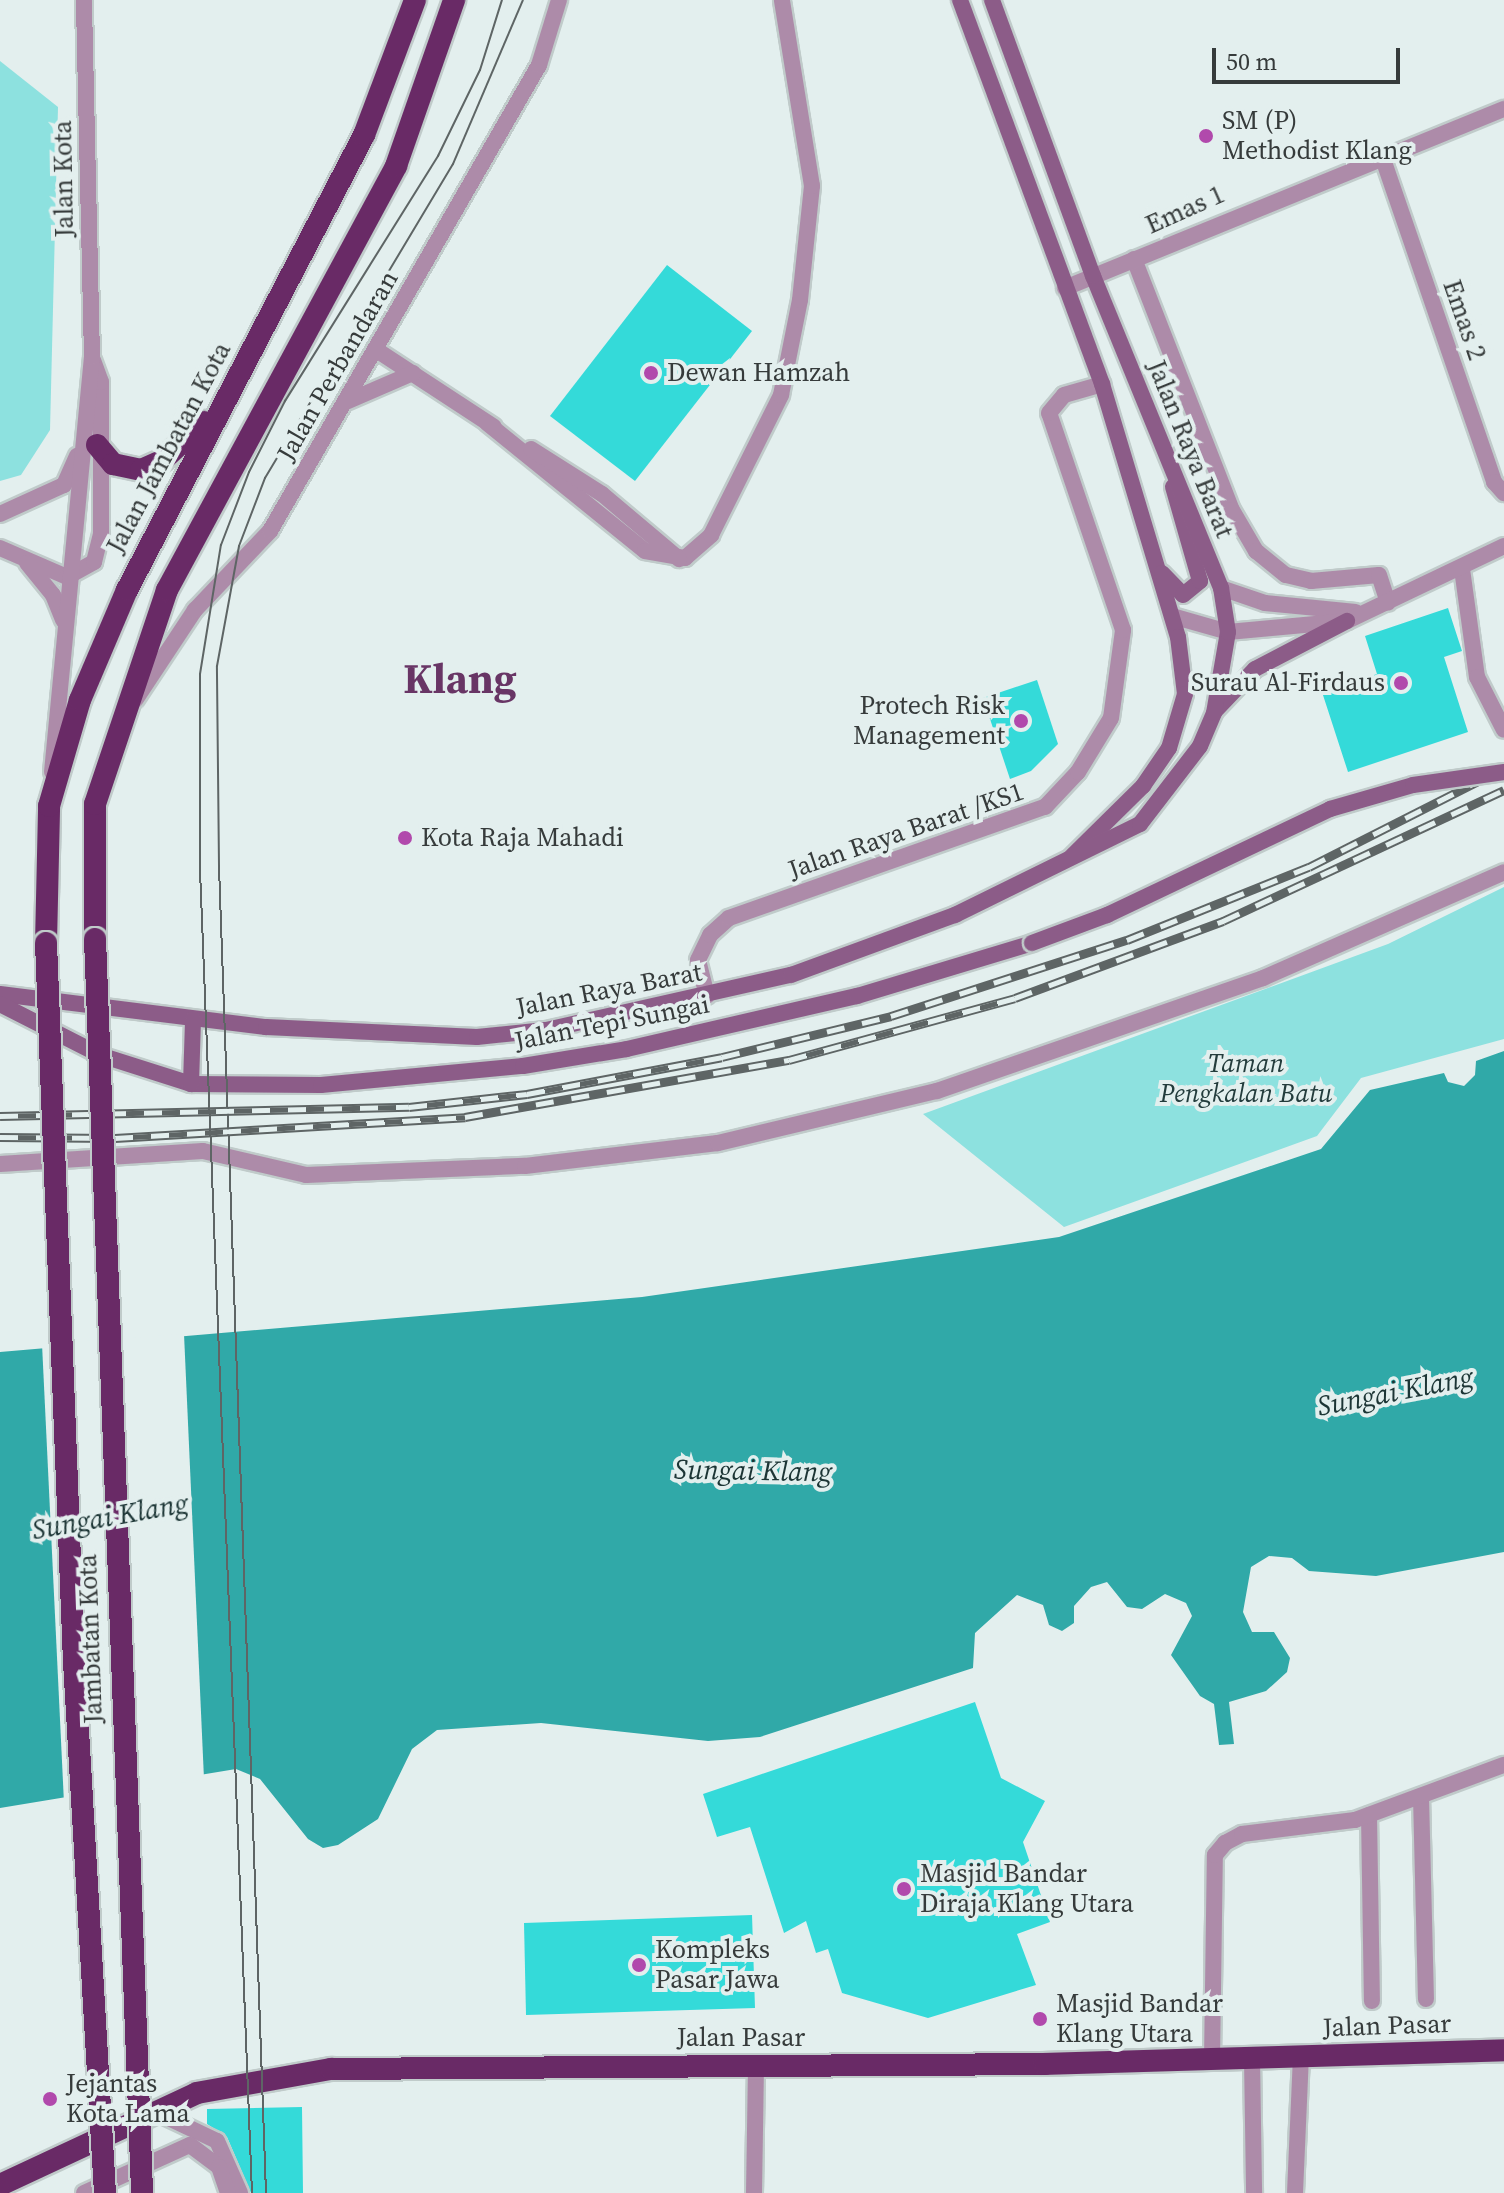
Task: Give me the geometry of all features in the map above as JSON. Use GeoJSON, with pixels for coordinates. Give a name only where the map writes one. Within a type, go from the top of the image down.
{"type":"FeatureCollection","features":[{"type":"Feature","properties":{"kind":"highway","name":"Jalan Jambatan Kota"},"geometry":{"type":"LineString","coordinates":[[46,943],[49,806],[80,700],[127,590],[364,135],[415,0]]}},
{"type":"Feature","properties":{"kind":"highway"},"geometry":{"type":"LineString","coordinates":[[116,730],[167,590],[396,166],[454,0]]}},
{"type":"Feature","properties":{"kind":"highway"},"geometry":{"type":"LineString","coordinates":[[90,440],[113,464],[141,470],[196,435],[289,280]]}},
{"type":"Feature","properties":{"kind":"highway","name":"Jambatan Kota"},"geometry":{"type":"LineString","coordinates":[[116,730],[95,804],[95,939],[142,2193]]}},
{"type":"Feature","properties":{"kind":"highway","name":"Jambatan Kota"},"geometry":{"type":"LineString","coordinates":[[46,943],[74,1662],[105,2193]]}},
{"type":"Feature","properties":{"kind":"highway","name":"Jalan Pasar"},"geometry":{"type":"LineString","coordinates":[[0,2185],[197,2093],[331,2069],[1212,2060],[1504,2050]]}},
{"type":"Feature","properties":{"kind":"main road","name":"Jalan Raya Barat"},"geometry":{"type":"LineString","coordinates":[[960,0],[1102,384],[1149,555],[1172,616],[1185,694],[1169,748],[1143,786],[1062,865]]}},
{"type":"Feature","properties":{"kind":"main road","name":"Jalan Raya Barat"},"geometry":{"type":"LineString","coordinates":[[0,994],[193,1019],[477,1037],[599,1022],[791,975],[955,915],[1140,824],[1200,746],[1214,713],[1228,632],[1221,588],[1093,276],[992,0]]}},
{"type":"Feature","properties":{"kind":"main road"},"geometry":{"type":"LineString","coordinates":[[1149,555],[1183,595],[1200,581],[1164,447]]}},
{"type":"Feature","properties":{"kind":"main road"},"geometry":{"type":"LineString","coordinates":[[1214,713],[1255,669],[1347,621]]}},
{"type":"Feature","properties":{"kind":"main road","name":"Jalan Tepi Sungai"},"geometry":{"type":"LineString","coordinates":[[0,1004],[100,1055],[191,1084],[321,1085],[523,1066],[627,1049],[857,996],[1032,943],[1107,915],[1330,809],[1413,785],[1504,772]]}},
{"type":"Feature","properties":{"kind":"main road"},"geometry":{"type":"LineString","coordinates":[[191,1084],[193,1019]]}},
{"type":"Feature","properties":{"kind":"street","name":"Jalan Kota"},"geometry":{"type":"LineString","coordinates":[[49,806],[67,577],[101,382],[92,357],[84,0]]}},
{"type":"Feature","properties":{"kind":"street","name":"Jalan Perbandaran"},"geometry":{"type":"LineString","coordinates":[[116,730],[195,610],[262,542],[539,65],[559,0]]}},
{"type":"Feature","properties":{"kind":"street"},"geometry":{"type":"LineString","coordinates":[[375,349],[487,423],[645,551],[679,559],[711,535],[781,395],[800,300],[812,186],[782,0]]}},
{"type":"Feature","properties":{"kind":"street","name":"Emas 1"},"geometry":{"type":"LineString","coordinates":[[1065,288],[1262,202],[1383,159],[1504,109]]}},
{"type":"Feature","properties":{"kind":"street","name":"Emas 2"},"geometry":{"type":"LineString","coordinates":[[1383,159],[1490,471],[1504,493]]}},
{"type":"Feature","properties":{"kind":"street"},"geometry":{"type":"LineString","coordinates":[[1134,259],[1232,510],[1256,551],[1286,575],[1311,581],[1379,575],[1388,603]]}},
{"type":"Feature","properties":{"kind":"street"},"geometry":{"type":"LineString","coordinates":[[346,402],[413,373]]}},
{"type":"Feature","properties":{"kind":"street","name":"Jalan Raya Barat /KS1"},"geometry":{"type":"LineString","coordinates":[[707,996],[698,960],[710,935],[729,918],[1045,807],[1078,772],[1111,718],[1124,647],[1086,515],[1049,413],[1064,395],[1102,384]]}},
{"type":"Feature","properties":{"kind":"street","name":"Jalan Kota"},"geometry":{"type":"LineString","coordinates":[[67,577],[82,574],[101,549],[90,440]]}},
{"type":"Feature","properties":{"kind":"street"},"geometry":{"type":"LineString","coordinates":[[0,514],[64,485],[90,440]]}},
{"type":"Feature","properties":{"kind":"street"},"geometry":{"type":"LineString","coordinates":[[1172,616],[1228,632],[1347,621],[1462,569],[1504,546]]}},
{"type":"Feature","properties":{"kind":"street"},"geometry":{"type":"LineString","coordinates":[[0,548],[67,577]]}},
{"type":"Feature","properties":{"kind":"street"},"geometry":{"type":"LineString","coordinates":[[22,559],[53,595],[65,625]]}},
{"type":"Feature","properties":{"kind":"street"},"geometry":{"type":"LineString","coordinates":[[1462,569],[1477,677],[1504,730]]}},
{"type":"Feature","properties":{"kind":"street"},"geometry":{"type":"LineString","coordinates":[[1221,588],[1281,605],[1367,612]]}},
{"type":"Feature","properties":{"kind":"street"},"geometry":{"type":"LineString","coordinates":[[0,1164],[203,1151],[306,1175],[525,1166],[718,1143],[952,1086],[1276,973],[1504,872]]}},
{"type":"Feature","properties":{"kind":"street"},"geometry":{"type":"LineString","coordinates":[[1212,2060],[1215,1855],[1242,1834],[1369,1815],[1504,1765]]}},
{"type":"Feature","properties":{"kind":"street"},"geometry":{"type":"LineString","coordinates":[[1421,1796],[1426,1999]]}},
{"type":"Feature","properties":{"kind":"street"},"geometry":{"type":"LineString","coordinates":[[1369,1815],[1372,2001]]}},
{"type":"Feature","properties":{"kind":"street"},"geometry":{"type":"LineString","coordinates":[[1295,2193],[1301,2058]]}},
{"type":"Feature","properties":{"kind":"street"},"geometry":{"type":"LineString","coordinates":[[1252,2059],[1254,2193]]}},
{"type":"Feature","properties":{"kind":"street"},"geometry":{"type":"LineString","coordinates":[[754,2193],[756,2066]]}},
{"type":"Feature","properties":{"kind":"street"},"geometry":{"type":"LineString","coordinates":[[158,2113],[217,2141],[240,2193]]}},
{"type":"Feature","properties":{"kind":"street"},"geometry":{"type":"LineString","coordinates":[[84,2193],[190,2145],[219,2167],[228,2193]]}},
{"type":"Feature","properties":{"kind":"green space"},"geometry":{"type":"Polygon","coordinates":[[[0,61],[58,107],[50,430],[21,475],[0,481],[0,61]]]}},
{"type":"Feature","properties":{"kind":"green space","name":"Taman Pengkalan Batu"},"geometry":{"type":"Polygon","coordinates":[[[1504,887],[1504,1039],[1361,1078],[1317,1136],[1064,1227],[923,1114],[1388,944],[1504,887]]]}},
{"type":"Feature","properties":{"kind":"water","name":"Sungai Klang"},"geometry":{"type":"Polygon","coordinates":[[[1504,1051],[1504,1552],[1376,1576],[1309,1571],[1292,1558],[1269,1556],[1251,1567],[1243,1612],[1252,1632],[1274,1632],[1290,1658],[1287,1672],[1266,1691],[1229,1702],[1234,1744],[1219,1745],[1214,1704],[1200,1696],[1171,1655],[1192,1616],[1186,1603],[1165,1594],[1142,1609],[1127,1607],[1107,1582],[1091,1587],[1074,1606],[1074,1623],[1062,1631],[1049,1625],[1043,1605],[1017,1595],[975,1633],[973,1668],[760,1737],[708,1741],[541,1723],[437,1730],[412,1749],[378,1819],[338,1845],[323,1848],[308,1839],[260,1779],[236,1769],[0,1808],[0,1352],[642,1297],[1059,1237],[1321,1149],[1370,1090],[1444,1073],[1448,1082],[1464,1086],[1475,1075],[1476,1061],[1504,1051]]]}},
{"type":"Feature","properties":{"kind":"pier"},"geometry":{"type":"Polygon","coordinates":[[[184,1334],[204,1779],[64,1803],[42,1344],[184,1334]]]}},
{"type":"Feature","properties":{"kind":"building","name":"Dewan Hamzah"},"geometry":{"type":"Polygon","coordinates":[[[667,265],[752,331],[635,481],[550,416],[667,265]]]}},
{"type":"Feature","properties":{"kind":"building","name":"Surau Al-Firdaus"},"geometry":{"type":"Polygon","coordinates":[[[1448,608],[1462,651],[1444,657],[1468,732],[1348,772],[1322,692],[1377,674],[1365,636],[1448,608]]]}},
{"type":"Feature","properties":{"kind":"building","name":"Protech Risk Management"},"geometry":{"type":"Polygon","coordinates":[[[1037,680],[1058,744],[1031,771],[1010,779],[983,698],[1037,680]]]}},
{"type":"Feature","properties":{"kind":"building","name":"Masjid Bandar Diraja Klang Utara"},"geometry":{"type":"Polygon","coordinates":[[[975,1702],[1001,1778],[1045,1801],[1023,1842],[1050,1922],[1017,1934],[1036,1985],[928,2018],[842,1993],[828,1949],[816,1953],[806,1921],[784,1933],[750,1827],[717,1837],[703,1794],[975,1702]]]}},
{"type":"Feature","properties":{"kind":"building","name":"Kompleks Pasar Jawa"},"geometry":{"type":"Polygon","coordinates":[[[752,1915],[755,2008],[526,2015],[524,1923],[752,1915]]]}},
{"type":"Feature","properties":{"kind":"building"},"geometry":{"type":"Polygon","coordinates":[[[302,2107],[303,2193],[251,2193],[227,2137],[207,2124],[207,2109],[302,2107]]]}},
{"type":"Feature","properties":{"kind":"tram line"},"geometry":{"type":"LineString","coordinates":[[252,2193],[200,870],[200,674],[221,545],[249,472],[285,401],[438,156],[480,70],[502,0]]}},
{"type":"Feature","properties":{"kind":"tram line"},"geometry":{"type":"LineString","coordinates":[[266,2193],[219,866],[217,666],[239,546],[265,478],[453,164],[523,0]]}},
{"type":"Feature","properties":{"kind":"railway"},"geometry":{"type":"LineString","coordinates":[[0,1116],[409,1107],[527,1094],[722,1057],[891,1016],[1127,940],[1309,867],[1504,768]]}},
{"type":"Feature","properties":{"kind":"railway"},"geometry":{"type":"LineString","coordinates":[[0,1137],[115,1138],[465,1117],[789,1060],[1015,998],[1223,921],[1504,790]]}},
{"type":"Feature","properties":{"kind":"place","name":"SM (P) Methodist Klang"},"geometry":{"type":"Point","coordinates":[1206,136]}},
{"type":"Feature","properties":{"kind":"place","name":"Dewan Hamzah"},"geometry":{"type":"Point","coordinates":[651,373]}},
{"type":"Feature","properties":{"kind":"place","name":"Surau Al-Firdaus"},"geometry":{"type":"Point","coordinates":[1401,683]}},
{"type":"Feature","properties":{"kind":"place","name":"Protech Risk Management"},"geometry":{"type":"Point","coordinates":[1021,721]}},
{"type":"Feature","properties":{"kind":"place","name":"Kota Raja Mahadi"},"geometry":{"type":"Point","coordinates":[405,838]}},
{"type":"Feature","properties":{"kind":"place","name":"Masjid Bandar Diraja Klang Utara"},"geometry":{"type":"Point","coordinates":[904,1889]}},
{"type":"Feature","properties":{"kind":"place","name":"Kompleks Pasar Jawa"},"geometry":{"type":"Point","coordinates":[639,1965]}},
{"type":"Feature","properties":{"kind":"place","name":"Masjid Bandar Klang Utara"},"geometry":{"type":"Point","coordinates":[1040,2019]}},
{"type":"Feature","properties":{"kind":"place","name":"Jejantas Kota Lama"},"geometry":{"type":"Point","coordinates":[50,2099]}},
{"type":"Feature","properties":{"kind":"district","name":"Klang"},"geometry":{"type":"Point","coordinates":[460,678]}}]}
